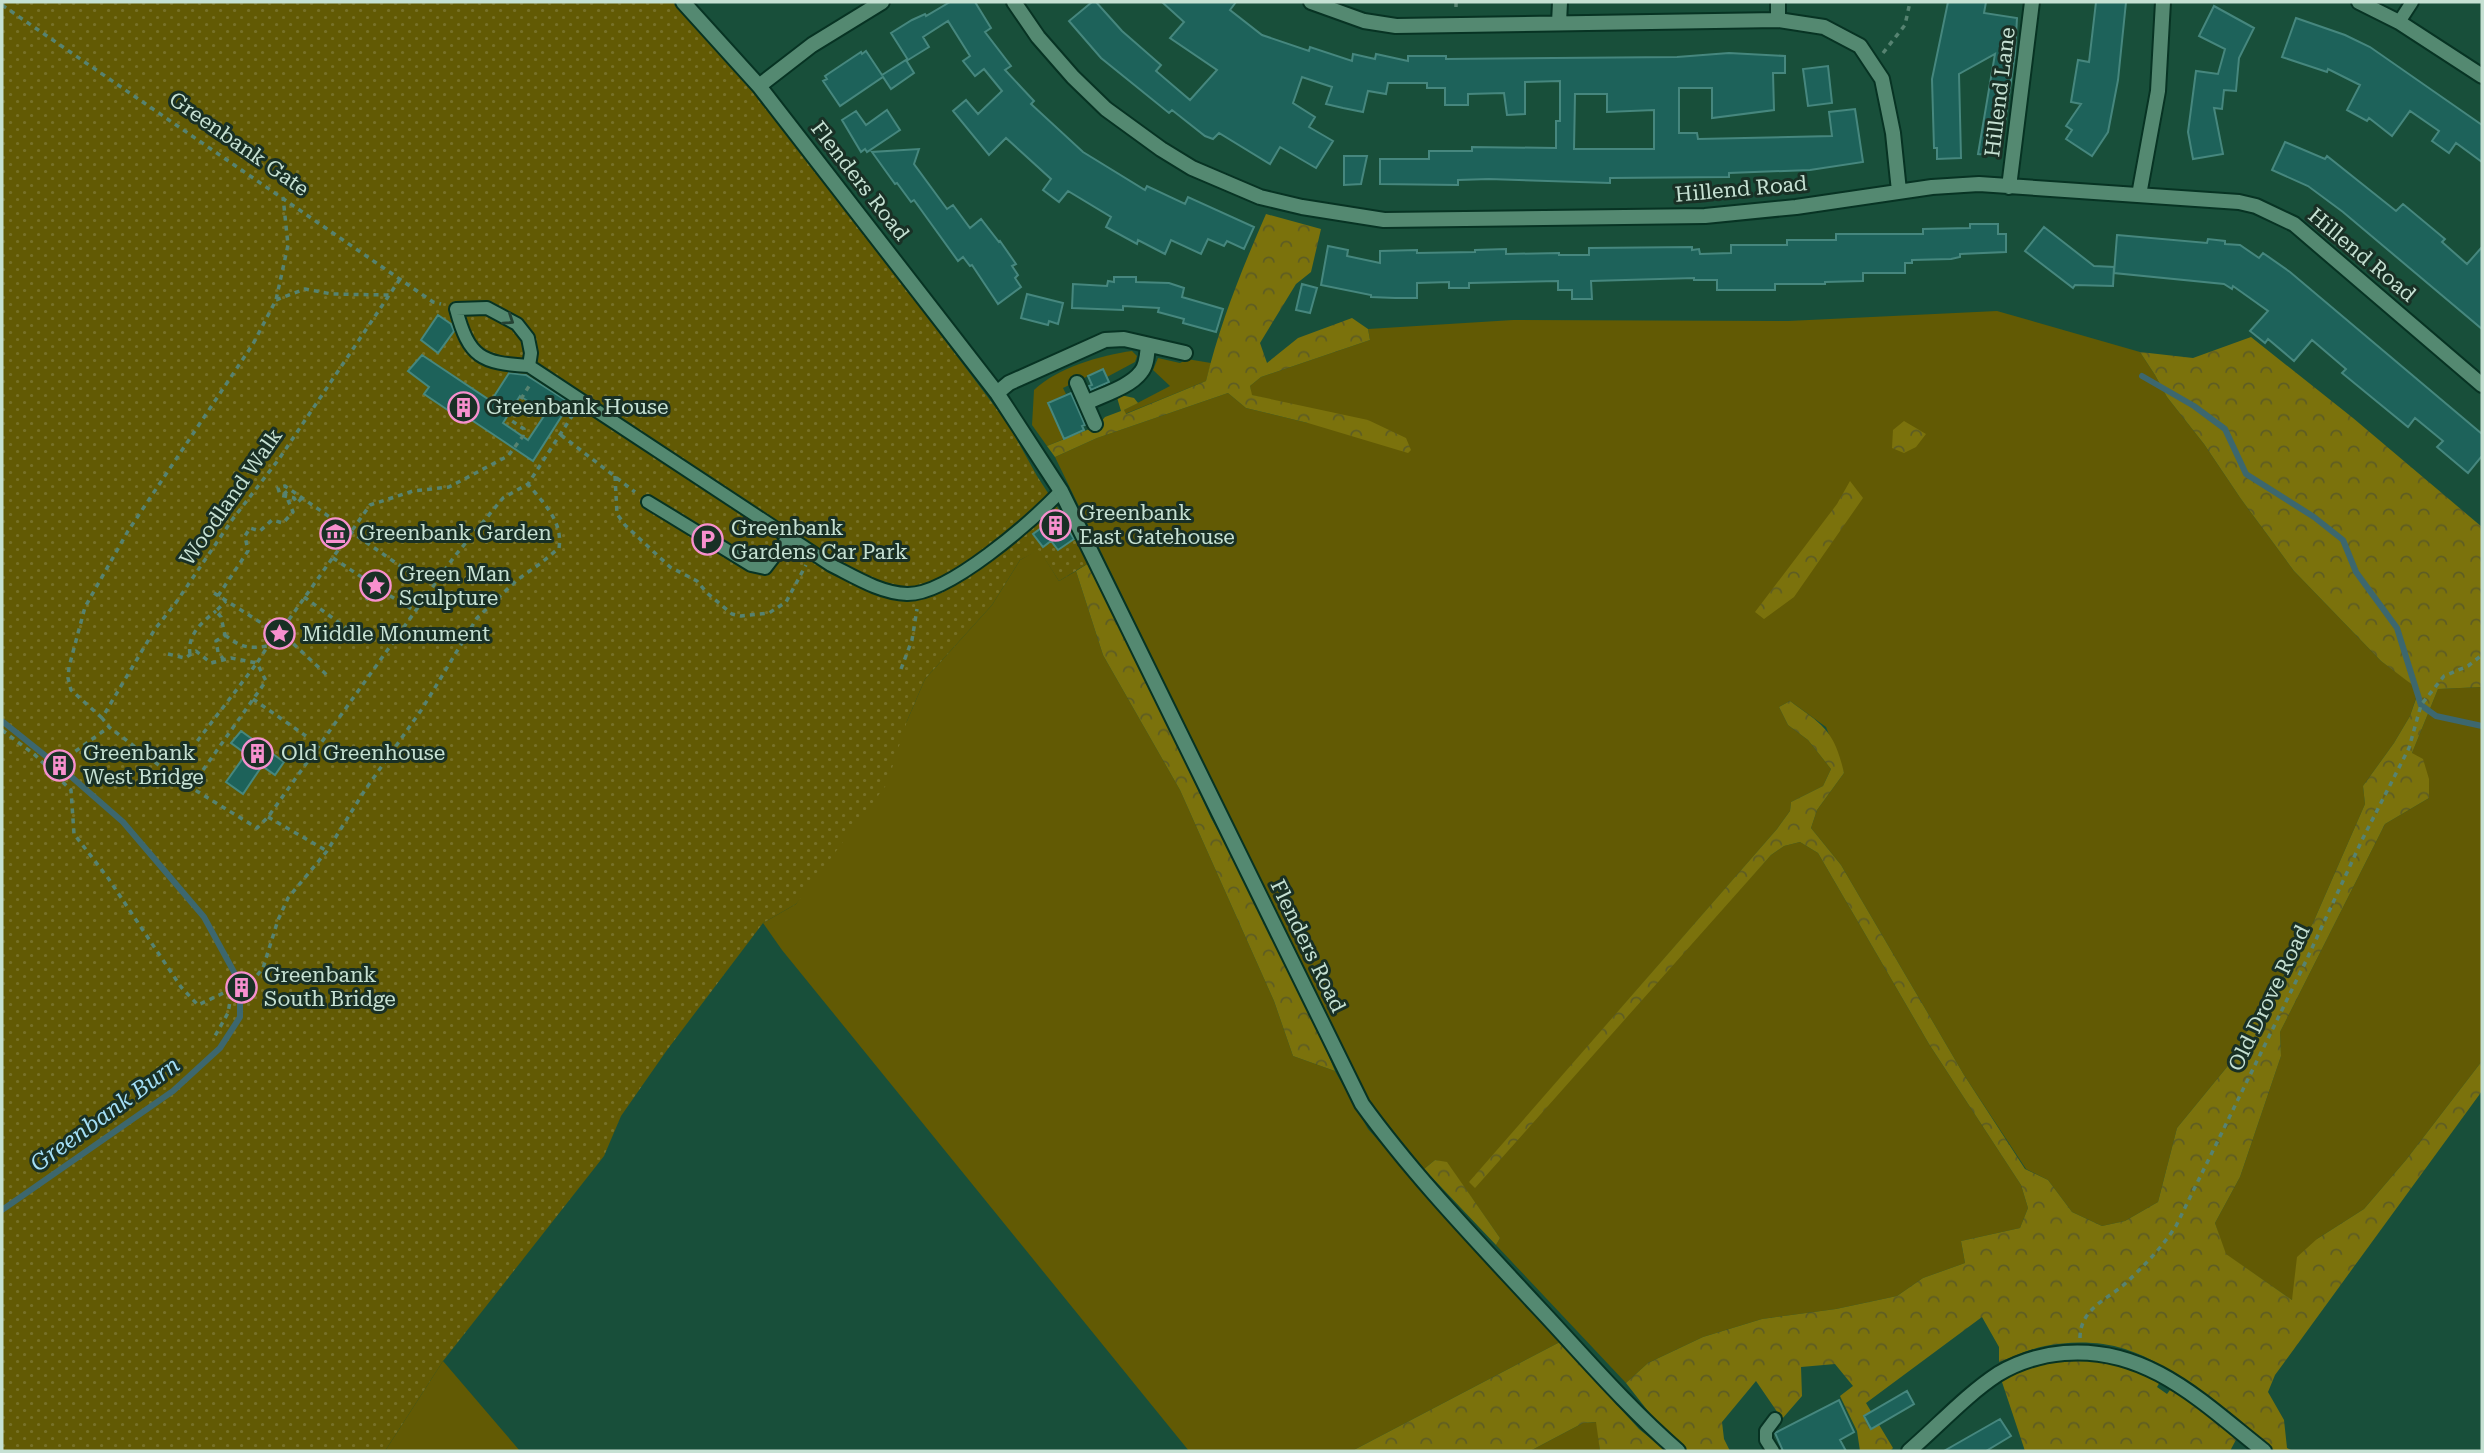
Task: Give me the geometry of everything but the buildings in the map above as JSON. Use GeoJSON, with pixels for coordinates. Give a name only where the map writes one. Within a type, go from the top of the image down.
{"type":"FeatureCollection","features":[{"type":"Feature","properties":{"kind":"street","name":"Flenders Road"},"geometry":{"type":"LineString","coordinates":[[683,2],[759,86],[997,393],[1061,491],[1362,1104],[1387,1138],[1500,1266],[1645,1423],[1678,1451]]}},
{"type":"Feature","properties":{"kind":"street"},"geometry":{"type":"LineString","coordinates":[[759,86],[812,45],[882,2]]}},
{"type":"Feature","properties":{"kind":"street","name":"Hillend Road"},"geometry":{"type":"LineString","coordinates":[[1014,2],[1038,37],[1106,109],[1192,168],[1260,197],[1302,207],[1384,220],[1692,216],[1796,207],[1899,191],[1979,184],[2239,202],[2256,206],[2294,224],[2482,385]]}},
{"type":"Feature","properties":{"kind":"street"},"geometry":{"type":"LineString","coordinates":[[1311,2],[1364,21],[1396,26],[1778,20],[1824,27],[1860,46],[1882,79],[1894,133],[1899,191]]}},
{"type":"Feature","properties":{"kind":"street"},"geometry":{"type":"LineString","coordinates":[[1559,23],[1560,2]]}},
{"type":"Feature","properties":{"kind":"street"},"geometry":{"type":"LineString","coordinates":[[1778,2],[1778,20]]}},
{"type":"Feature","properties":{"kind":"street","name":"Hillend Lane"},"geometry":{"type":"LineString","coordinates":[[2009,187],[2032,2]]}},
{"type":"Feature","properties":{"kind":"street"},"geometry":{"type":"LineString","coordinates":[[2139,195],[2158,91],[2163,2]]}},
{"type":"Feature","properties":{"kind":"street"},"geometry":{"type":"LineString","coordinates":[[2360,2],[2399,22],[2482,76]]}},
{"type":"Feature","properties":{"kind":"street"},"geometry":{"type":"LineString","coordinates":[[997,393],[1009,383],[1105,340],[1124,339],[1185,353]]}},
{"type":"Feature","properties":{"kind":"street"},"geometry":{"type":"LineString","coordinates":[[1086,403],[1131,381],[1141,372],[1146,362],[1148,345]]}},
{"type":"Feature","properties":{"kind":"street"},"geometry":{"type":"LineString","coordinates":[[1077,383],[1095,424]]}},
{"type":"Feature","properties":{"kind":"street"},"geometry":{"type":"LineString","coordinates":[[1909,1451],[1999,1374],[2028,1360],[2053,1354],[2080,1352],[2131,1360],[2165,1376],[2264,1451]]}},
{"type":"Feature","properties":{"kind":"lane"},"geometry":{"type":"LineString","coordinates":[[2399,22],[2412,2]]}},
{"type":"Feature","properties":{"kind":"lane"},"geometry":{"type":"LineString","coordinates":[[534,369],[528,338],[517,324],[487,308],[456,309],[469,345],[485,360],[534,369],[831,565],[879,588],[899,594],[919,593],[971,568],[1037,516],[1061,491]]}},
{"type":"Feature","properties":{"kind":"lane"},"geometry":{"type":"LineString","coordinates":[[648,502],[751,565],[765,568],[789,537]]}},
{"type":"Feature","properties":{"kind":"lane"},"geometry":{"type":"LineString","coordinates":[[1773,1451],[1766,1440],[1766,1431],[1775,1419]]}},
{"type":"Feature","properties":{"kind":"path"},"geometry":{"type":"LineString","coordinates":[[1871,64],[1895,41],[1905,25],[1910,2]]}},
{"type":"Feature","properties":{"kind":"path","name":"Greenbank Gate"},"geometry":{"type":"LineString","coordinates":[[2,5],[433,302],[456,309]]}},
{"type":"Feature","properties":{"kind":"path"},"geometry":{"type":"LineString","coordinates":[[283,197],[288,245],[276,300],[253,344],[128,531],[85,607],[69,667],[71,690],[103,718],[109,727],[177,779],[257,828],[268,817],[454,557],[503,498],[528,484],[581,402]]}},
{"type":"Feature","properties":{"kind":"path","name":"Woodland Walk"},"geometry":{"type":"LineString","coordinates":[[103,718],[155,629],[176,604],[232,520],[279,458],[400,279]]}},
{"type":"Feature","properties":{"kind":"path"},"geometry":{"type":"LineString","coordinates":[[276,300],[305,289],[332,294],[389,295]]}},
{"type":"Feature","properties":{"kind":"path"},"geometry":{"type":"LineString","coordinates":[[283,628],[370,505],[413,491],[449,487],[508,456],[523,436],[524,429],[512,421],[511,415],[534,369]]}},
{"type":"Feature","properties":{"kind":"path"},"geometry":{"type":"LineString","coordinates":[[560,435],[648,502]]}},
{"type":"Feature","properties":{"kind":"path"},"geometry":{"type":"LineString","coordinates":[[615,476],[617,514],[670,567],[696,581],[732,614],[741,616],[769,613],[786,602],[813,553]]}},
{"type":"Feature","properties":{"kind":"path"},"geometry":{"type":"LineString","coordinates":[[2,730],[54,772],[71,790],[74,834],[116,890],[181,986],[198,1005],[251,983],[263,968],[288,898],[327,850],[422,709],[477,618],[517,580],[559,548],[561,534],[558,522],[528,484]]}},
{"type":"Feature","properties":{"kind":"path"},"geometry":{"type":"LineString","coordinates":[[302,498],[297,503],[294,498],[281,495],[278,488],[285,486],[419,579]]}},
{"type":"Feature","properties":{"kind":"path"},"geometry":{"type":"LineString","coordinates":[[271,629],[216,594],[248,551],[245,536],[250,528],[260,531],[272,520],[283,523],[292,516],[293,512],[285,493],[289,489]]}},
{"type":"Feature","properties":{"kind":"path"},"geometry":{"type":"LineString","coordinates":[[333,558],[415,611]]}},
{"type":"Feature","properties":{"kind":"path"},"geometry":{"type":"LineString","coordinates":[[366,600],[383,576]]}},
{"type":"Feature","properties":{"kind":"path"},"geometry":{"type":"LineString","coordinates":[[901,669],[912,640],[919,593]]}},
{"type":"Feature","properties":{"kind":"path"},"geometry":{"type":"LineString","coordinates":[[304,597],[349,630]]}},
{"type":"Feature","properties":{"kind":"path"},"geometry":{"type":"LineString","coordinates":[[190,654],[188,644],[195,632],[202,622],[226,601]]}},
{"type":"Feature","properties":{"kind":"path"},"geometry":{"type":"LineString","coordinates":[[216,611],[221,617],[225,635],[239,646],[250,649],[281,643],[286,637]]}},
{"type":"Feature","properties":{"kind":"path"},"geometry":{"type":"LineString","coordinates":[[195,744],[270,644],[268,636],[271,629],[276,626],[283,628]]}},
{"type":"Feature","properties":{"kind":"path"},"geometry":{"type":"LineString","coordinates":[[283,628],[286,637],[329,677]]}},
{"type":"Feature","properties":{"kind":"path"},"geometry":{"type":"LineString","coordinates":[[224,660],[218,652],[216,641],[225,635]]}},
{"type":"Feature","properties":{"kind":"path"},"geometry":{"type":"LineString","coordinates":[[168,654],[186,658],[196,651],[211,663],[232,658],[257,663]]}},
{"type":"Feature","properties":{"kind":"path","name":"Old Drove Road"},"geometry":{"type":"LineString","coordinates":[[2080,1352],[2079,1334],[2087,1315],[2106,1296],[2127,1283],[2161,1248],[2176,1226],[2409,748],[2421,705],[2444,676],[2468,666],[2482,654]]}},
{"type":"Feature","properties":{"kind":"path"},"geometry":{"type":"LineString","coordinates":[[204,770],[265,681],[257,663]]}},
{"type":"Feature","properties":{"kind":"path"},"geometry":{"type":"LineString","coordinates":[[253,699],[306,736]]}},
{"type":"Feature","properties":{"kind":"path"},"geometry":{"type":"LineString","coordinates":[[54,772],[66,758],[109,727]]}},
{"type":"Feature","properties":{"kind":"path"},"geometry":{"type":"LineString","coordinates":[[268,817],[327,850]]}},
{"type":"Feature","properties":{"kind":"path"},"geometry":{"type":"LineString","coordinates":[[215,1036],[228,1013],[232,989]]}},
{"type":"Feature","properties":{"kind":"shaded area"},"geometry":{"type":"Polygon","coordinates":[[[2,2],[676,2],[752,88],[1008,424],[1037,476],[1092,561],[1059,581],[1039,550],[1020,560],[992,605],[925,679],[907,721],[887,784],[796,904],[763,923],[667,1050],[621,1116],[604,1156],[443,1361],[385,1451],[2,1451],[2,2]]]}},
{"type":"Feature","properties":{"kind":"shaded area"},"geometry":{"type":"Polygon","coordinates":[[[1997,311],[2140,352],[2167,397],[2204,444],[2294,571],[2381,661],[2419,689],[2410,716],[2363,786],[2365,804],[2313,923],[2262,1015],[2254,1019],[2227,1067],[2177,1128],[2158,1202],[2125,1221],[2102,1226],[2072,1212],[2048,1180],[2026,1169],[1964,1075],[1841,865],[1811,828],[1817,810],[1844,773],[1826,727],[1790,701],[1779,707],[1788,725],[1808,740],[1831,769],[1823,786],[1791,802],[1790,811],[1777,829],[1470,1182],[1771,855],[1784,846],[1800,842],[1818,853],[1929,1044],[2021,1185],[2028,1208],[2020,1228],[1961,1241],[1965,1263],[1923,1278],[1897,1296],[1836,1309],[1762,1319],[1703,1337],[1648,1363],[1626,1383],[1496,1245],[1500,1238],[1447,1163],[1435,1160],[1424,1169],[1371,1103],[1352,1069],[1055,457],[1097,438],[1228,393],[1246,408],[1308,423],[1289,404],[1251,395],[1250,386],[1261,377],[1370,340],[1368,329],[1513,320],[1788,321],[1997,311]]]}},
{"type":"Feature","properties":{"kind":"shaded area"},"geometry":{"type":"Polygon","coordinates":[[[1132,351],[1137,356],[1135,362],[1107,377],[1103,369],[1063,388],[1066,394],[1048,403],[1064,439],[1047,446],[1032,425],[1034,390],[1067,369],[1132,351]]]}},
{"type":"Feature","properties":{"kind":"shaded area"},"geometry":{"type":"Polygon","coordinates":[[[1158,358],[1180,363],[1187,359],[1211,363],[1206,381],[1125,414],[1124,410],[1170,386],[1153,370],[1158,358]]]}},
{"type":"Feature","properties":{"kind":"shaded area"},"geometry":{"type":"Polygon","coordinates":[[[1039,549],[1059,581],[1076,571],[1103,655],[1180,790],[1274,1001],[1293,1056],[1335,1071],[1368,1129],[1560,1342],[1352,1451],[1189,1451],[782,950],[763,923],[796,904],[907,721],[925,679],[992,605],[1020,560],[1039,549]]]}},
{"type":"Feature","properties":{"kind":"shaded area"},"geometry":{"type":"Polygon","coordinates":[[[2482,687],[2482,1061],[2406,1160],[2364,1209],[2317,1239],[2292,1300],[2225,1254],[2215,1223],[2240,1177],[2281,1056],[2280,1032],[2385,824],[2429,798],[2412,753],[2438,689],[2482,687]]]}},
{"type":"Feature","properties":{"kind":"shaded area"},"geometry":{"type":"Polygon","coordinates":[[[443,1361],[520,1451],[385,1451],[443,1361]]]}},
{"type":"Feature","properties":{"kind":"shaded area"},"geometry":{"type":"Polygon","coordinates":[[[1597,1422],[1600,1451],[1530,1451],[1583,1423],[1597,1422]]]}},
{"type":"Feature","properties":{"kind":"green space"},"geometry":{"type":"Polygon","coordinates":[[[1266,214],[1321,229],[1311,272],[1296,284],[1260,343],[1267,363],[1298,338],[1352,318],[1368,329],[1370,340],[1261,377],[1250,386],[1252,395],[1368,420],[1406,438],[1411,450],[1408,453],[1308,423],[1246,408],[1228,393],[1097,438],[1055,457],[1047,446],[1097,426],[1105,417],[1121,411],[1116,394],[1134,398],[1138,403],[1124,410],[1126,414],[1206,381],[1232,296],[1266,214]]]}},
{"type":"Feature","properties":{"kind":"green space"},"geometry":{"type":"Polygon","coordinates":[[[2251,337],[2353,418],[2482,527],[2482,687],[2438,689],[2412,753],[2423,759],[2429,779],[2429,798],[2385,824],[2280,1032],[2281,1056],[2240,1177],[2215,1223],[2226,1254],[2292,1300],[2297,1257],[2317,1239],[2364,1209],[2406,1160],[2482,1061],[2482,1091],[2275,1375],[2268,1392],[2284,1420],[2287,1448],[2293,1451],[2275,1451],[2184,1380],[2164,1367],[2125,1349],[2095,1343],[2065,1343],[2039,1347],[1999,1362],[1999,1347],[1982,1317],[1866,1403],[1893,1448],[1890,1451],[1860,1451],[1857,1431],[1840,1396],[1853,1386],[1835,1364],[1801,1367],[1802,1396],[1782,1419],[1756,1381],[1722,1422],[1724,1439],[1730,1451],[1688,1451],[1655,1420],[1626,1383],[1648,1363],[1703,1337],[1762,1319],[1836,1309],[1897,1296],[1923,1278],[1965,1263],[1961,1241],[2020,1228],[2028,1208],[2021,1185],[1929,1044],[1818,853],[1800,842],[1784,846],[1771,855],[1475,1188],[1469,1182],[1777,829],[1790,811],[1791,802],[1823,786],[1831,769],[1808,740],[1788,725],[1779,707],[1790,701],[1826,730],[1836,747],[1844,773],[1817,810],[1811,828],[1841,865],[1964,1075],[2025,1169],[2048,1180],[2072,1212],[2102,1226],[2125,1221],[2158,1202],[2177,1128],[2227,1067],[2254,1019],[2263,1015],[2313,923],[2365,804],[2363,786],[2410,716],[2419,690],[2381,661],[2294,571],[2204,444],[2167,397],[2140,352],[2193,358],[2251,337]]]}},
{"type":"Feature","properties":{"kind":"green space"},"geometry":{"type":"Polygon","coordinates":[[[1904,421],[1926,434],[1916,447],[1904,453],[1892,448],[1893,430],[1904,421]]]}},
{"type":"Feature","properties":{"kind":"green space"},"geometry":{"type":"Polygon","coordinates":[[[1850,481],[1863,498],[1794,597],[1764,619],[1755,612],[1837,504],[1850,481]]]}},
{"type":"Feature","properties":{"kind":"green space"},"geometry":{"type":"Polygon","coordinates":[[[1092,561],[1211,818],[1287,958],[1335,1071],[1293,1056],[1274,1001],[1180,790],[1103,655],[1076,571],[1092,561]]]}},
{"type":"Feature","properties":{"kind":"green space"},"geometry":{"type":"Polygon","coordinates":[[[1435,1160],[1447,1162],[1500,1238],[1496,1245],[1424,1169],[1435,1160]]]}},
{"type":"Feature","properties":{"kind":"green space"},"geometry":{"type":"Polygon","coordinates":[[[1560,1342],[1639,1429],[1666,1451],[1600,1451],[1596,1422],[1583,1423],[1530,1451],[1352,1451],[1560,1342]]]}},
{"type":"Feature","properties":{"kind":"green space"},"geometry":{"type":"Polygon","coordinates":[[[2108,1358],[2161,1380],[2157,1387],[2167,1394],[2173,1386],[2238,1436],[2230,1451],[2025,1451],[2001,1379],[2053,1362],[2108,1358]]]}},
{"type":"Feature","properties":{"kind":"waterway"},"geometry":{"type":"LineString","coordinates":[[2142,376],[2194,406],[2225,429],[2246,474],[2314,517],[2343,540],[2356,572],[2397,628],[2421,705],[2436,716],[2482,726]]}},
{"type":"Feature","properties":{"kind":"waterway","name":"Greenbank Burn"},"geometry":{"type":"LineString","coordinates":[[2,721],[123,822],[204,917],[240,983],[240,1017],[220,1048],[173,1091],[2,1210]]}},
{"type":"Feature","properties":{"kind":"place","name":"Greenbank House"},"geometry":{"type":"Point","coordinates":[463,407]}},
{"type":"Feature","properties":{"kind":"place","name":"Greenbank East Gatehouse"},"geometry":{"type":"Point","coordinates":[1056,525]}},
{"type":"Feature","properties":{"kind":"place","name":"Greenbank Garden"},"geometry":{"type":"Point","coordinates":[336,533]}},
{"type":"Feature","properties":{"kind":"place","name":"Greenbank Gardens Car Park"},"geometry":{"type":"Point","coordinates":[708,540]}},
{"type":"Feature","properties":{"kind":"place","name":"Green Man Sculpture"},"geometry":{"type":"Point","coordinates":[376,586]}},
{"type":"Feature","properties":{"kind":"place","name":"Middle Monument"},"geometry":{"type":"Point","coordinates":[279,634]}},
{"type":"Feature","properties":{"kind":"place","name":"Old Greenhouse"},"geometry":{"type":"Point","coordinates":[258,753]}},
{"type":"Feature","properties":{"kind":"place","name":"Greenbank West Bridge"},"geometry":{"type":"Point","coordinates":[60,765]}},
{"type":"Feature","properties":{"kind":"place","name":"Greenbank South Bridge"},"geometry":{"type":"Point","coordinates":[241,987]}}]}
